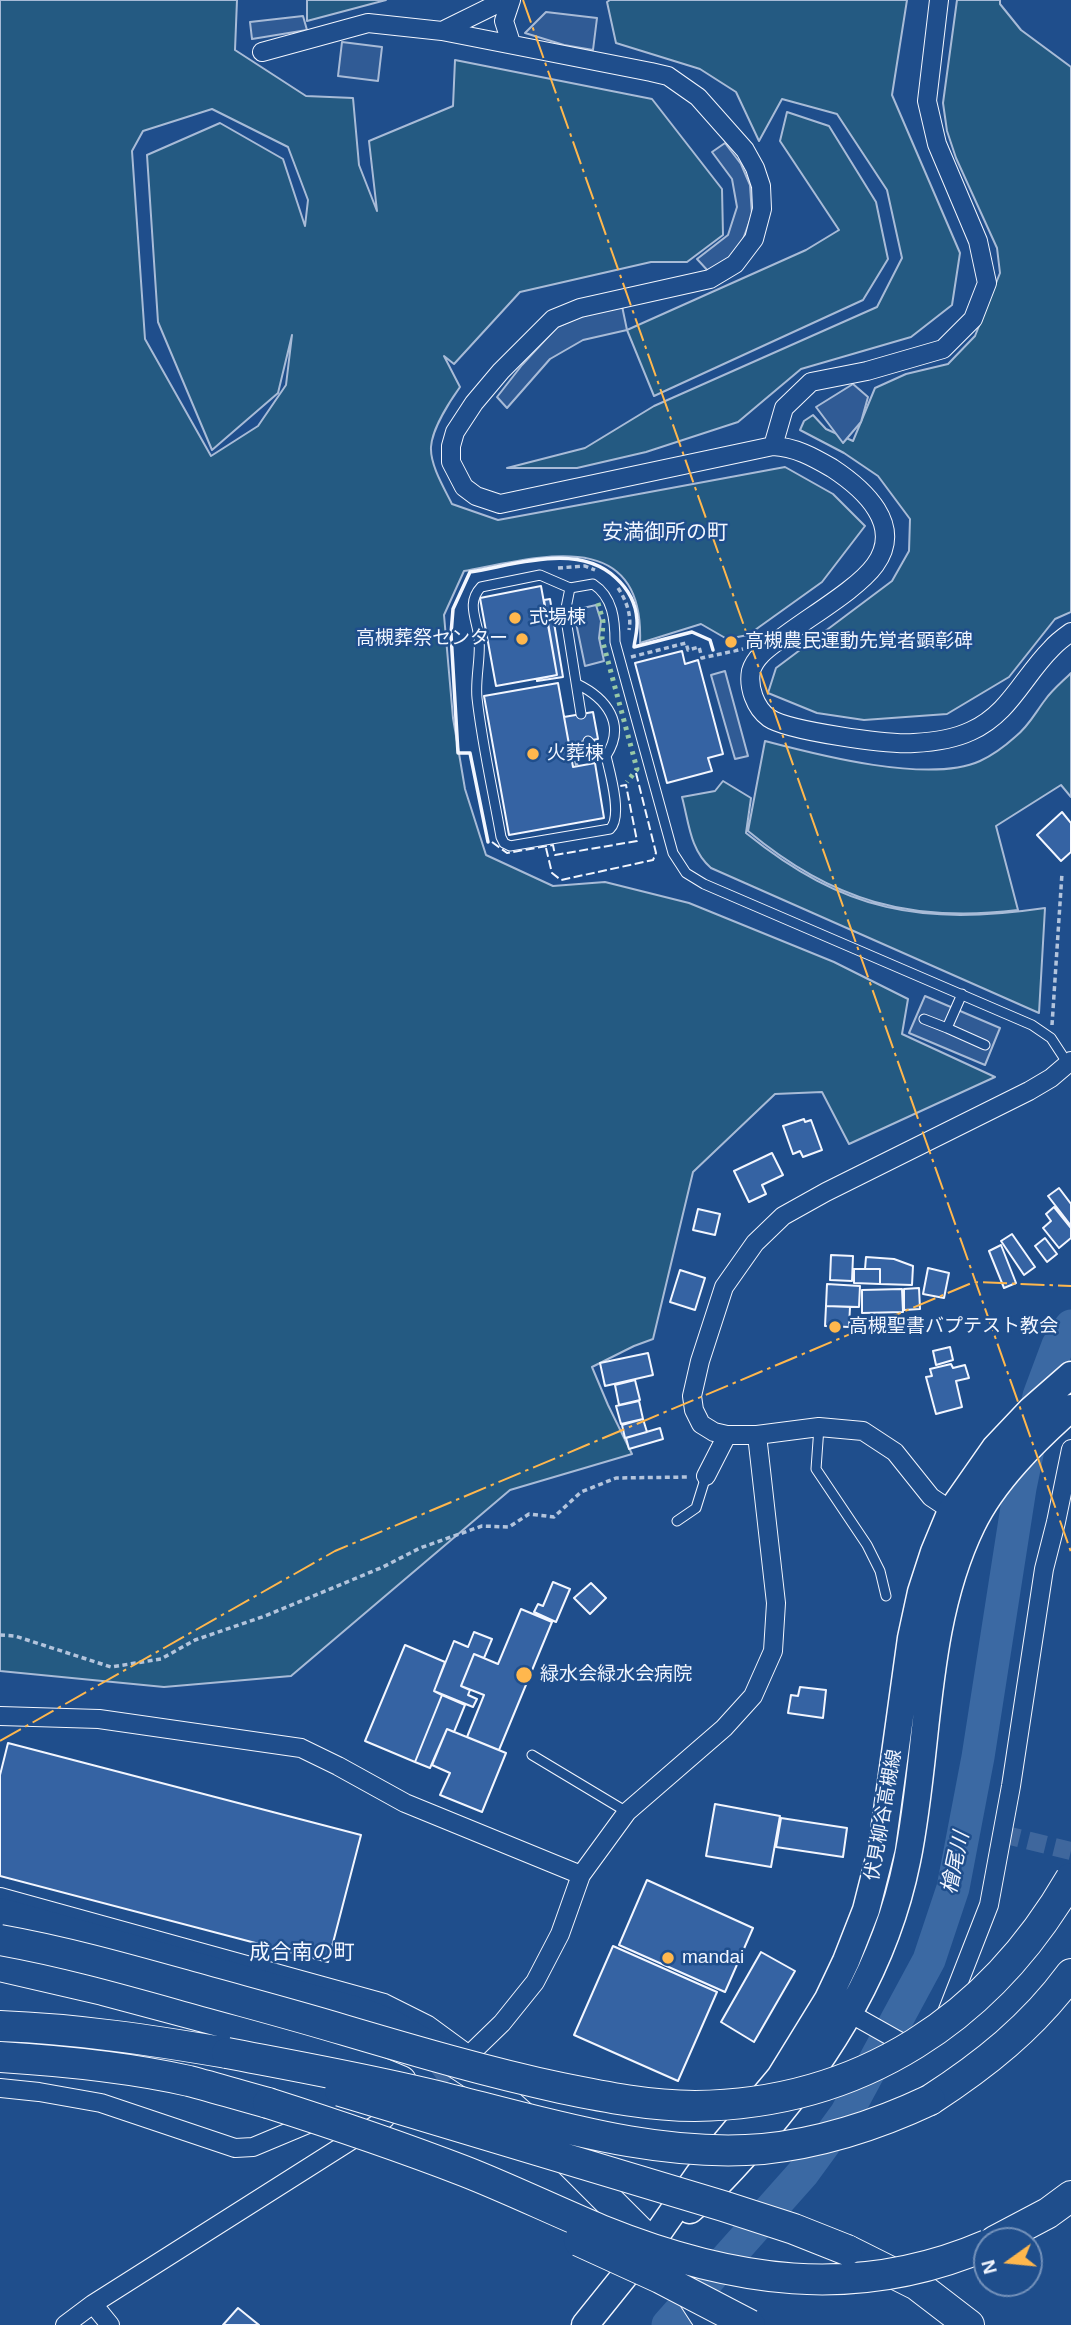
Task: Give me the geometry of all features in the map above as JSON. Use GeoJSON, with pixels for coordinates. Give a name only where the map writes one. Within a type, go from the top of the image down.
{"type":"FeatureCollection","features":[{"type":"Feature","properties":{"kind":"highway"},"geometry":{"type":"LineString","coordinates":[[0,1940],[143,1974],[527,2080],[641,2102],[695,2106],[751,2102],[806,2091],[854,2075],[899,2054],[946,2023],[984,1992],[1017,1957],[1048,1917],[1071,1878]]}},
{"type":"Feature","properties":{"kind":"highway"},"geometry":{"type":"LineString","coordinates":[[0,1913],[364,2014],[392,2025],[479,2078],[592,2182],[651,2242]]}},
{"type":"Feature","properties":{"kind":"highway"},"geometry":{"type":"LineString","coordinates":[[0,1966],[142,2000],[324,2049],[358,2061],[435,2098],[527,2152],[651,2242]]}},
{"type":"Feature","properties":{"kind":"highway"},"geometry":{"type":"LineString","coordinates":[[0,2026],[59,2028],[227,2053],[368,2079],[551,2125],[621,2139],[690,2148],[762,2149],[848,2133],[887,2120],[930,2100],[995,2056],[1027,2026],[1071,1974]]}},
{"type":"Feature","properties":{"kind":"highway"},"geometry":{"type":"LineString","coordinates":[[227,2053],[336,2090],[794,2229],[847,2250],[917,2285],[963,2320]]}},
{"type":"Feature","properties":{"kind":"highway"},"geometry":{"type":"LineString","coordinates":[[0,2057],[114,2067],[189,2081],[268,2103],[338,2125],[465,2172],[602,2230],[707,2266],[791,2279],[858,2279],[918,2269],[973,2250]]}},
{"type":"Feature","properties":{"kind":"highway"},"geometry":{"type":"LineString","coordinates":[[268,2103],[648,2272],[750,2325]]}},
{"type":"Feature","properties":{"kind":"highway"},"geometry":{"type":"LineString","coordinates":[[1022,2227],[1048,2213],[1071,2196]]}},
{"type":"Feature","properties":{"kind":"main road","name":"伏見柳谷高槻線"},"geometry":{"type":"LineString","coordinates":[[585,2325],[651,2242],[699,2174],[780,2077],[828,1999],[866,1910],[882,1847],[903,1686],[921,1592],[962,1517],[995,1448],[1031,1410],[1071,1375]]}},
{"type":"Feature","properties":{"kind":"main road","name":"伏見柳谷高槻線"},"geometry":{"type":"LineString","coordinates":[[651,2242],[717,2187],[800,2091],[856,2017],[889,1929],[907,1863],[921,1778],[929,1697],[962,1517],[991,1494],[1041,1435],[1071,1408]]}},
{"type":"Feature","properties":{"kind":"street"},"geometry":{"type":"LineString","coordinates":[[442,31],[505,0]]}},
{"type":"Feature","properties":{"kind":"street"},"geometry":{"type":"LineString","coordinates":[[511,0],[504,20],[511,43]]}},
{"type":"Feature","properties":{"kind":"street"},"geometry":{"type":"LineString","coordinates":[[774,446],[784,408],[811,383],[867,371],[943,349],[973,319],[987,283],[978,241],[937,144],[927,101],[939,0]]}},
{"type":"Feature","properties":{"kind":"street"},"geometry":{"type":"LineString","coordinates":[[262,52],[368,23],[442,31],[511,43],[668,76],[698,97],[745,150],[755,167],[761,186],[762,209],[754,239],[735,264],[710,279],[580,308],[552,319],[474,403],[455,432],[451,462],[464,488],[475,496],[500,504],[774,446],[789,447],[832,469],[859,488],[877,510],[886,528],[883,547],[876,565],[868,573],[759,657],[752,668],[752,694],[759,707],[770,718],[800,728],[858,738],[912,744],[943,740],[971,732],[991,720],[1006,706],[1050,649],[1071,632]]}},
{"type":"Feature","properties":{"kind":"street"},"geometry":{"type":"LineString","coordinates":[[962,1517],[931,1497],[895,1452],[863,1431],[819,1427],[757,1435],[727,1435],[714,1432],[701,1424],[694,1410],[692,1396],[724,1287],[755,1242],[783,1216],[1029,1091],[1051,1078],[1069,1062]]}},
{"type":"Feature","properties":{"kind":"street"},"geometry":{"type":"LineString","coordinates":[[706,1476],[727,1435]]}},
{"type":"Feature","properties":{"kind":"street"},"geometry":{"type":"LineString","coordinates":[[0,1896],[384,2003],[428,2025],[469,2055],[502,2023],[535,1982],[560,1934],[581,1875],[626,1812],[724,1728],[752,1696],[773,1651],[776,1603],[757,1435]]}},
{"type":"Feature","properties":{"kind":"street"},"geometry":{"type":"LineString","coordinates":[[856,2017],[917,2051],[926,2050],[951,2007],[989,1905],[1011,1786],[1044,1569],[1064,1523],[1071,1449]]}},
{"type":"Feature","properties":{"kind":"street"},"geometry":{"type":"LineString","coordinates":[[0,1716],[99,1718],[301,1748],[405,1803],[581,1875]]}},
{"type":"Feature","properties":{"kind":"street"},"geometry":{"type":"LineString","coordinates":[[0,2088],[101,2102],[235,2148],[253,2147],[328,2116],[347,2118],[368,2130]]}},
{"type":"Feature","properties":{"kind":"street"},"geometry":{"type":"LineString","coordinates":[[65,2325],[93,2304],[385,2119]]}},
{"type":"Feature","properties":{"kind":"street"},"geometry":{"type":"LineString","coordinates":[[651,2242],[707,2325]]}},
{"type":"Feature","properties":{"kind":"street"},"geometry":{"type":"LineString","coordinates":[[93,2304],[110,2325]]}},
{"type":"Feature","properties":{"kind":"lane"},"geometry":{"type":"LineString","coordinates":[[577,684],[594,692],[608,705],[615,736],[606,756],[617,820],[610,829],[510,846],[504,844],[477,696],[476,669],[480,640],[472,603],[475,594],[481,587],[540,575],[570,588],[593,584],[605,594],[612,610],[615,642],[673,853],[686,873],[704,884],[1032,1025],[1051,1038],[1069,1062]]}},
{"type":"Feature","properties":{"kind":"lane"},"geometry":{"type":"LineString","coordinates":[[570,588],[565,613],[581,714]]}},
{"type":"Feature","properties":{"kind":"lane"},"geometry":{"type":"LineString","coordinates":[[588,741],[606,756]]}},
{"type":"Feature","properties":{"kind":"lane"},"geometry":{"type":"LineString","coordinates":[[947,1028],[962,994]]}},
{"type":"Feature","properties":{"kind":"lane"},"geometry":{"type":"LineString","coordinates":[[924,1018],[985,1045]]}},
{"type":"Feature","properties":{"kind":"lane"},"geometry":{"type":"LineString","coordinates":[[819,1427],[816,1469],[867,1545],[880,1571],[886,1596]]}},
{"type":"Feature","properties":{"kind":"lane"},"geometry":{"type":"LineString","coordinates":[[677,1521],[695,1507],[706,1476]]}},
{"type":"Feature","properties":{"kind":"lane"},"geometry":{"type":"LineString","coordinates":[[532,1755],[626,1812]]}},
{"type":"Feature","properties":{"kind":"path"},"geometry":{"type":"LineString","coordinates":[[628,650],[630,657],[686,643],[688,650],[699,647],[702,658],[733,650]]}},
{"type":"Feature","properties":{"kind":"path"},"geometry":{"type":"LineString","coordinates":[[658,650],[659,657]]}},
{"type":"Feature","properties":{"kind":"path"},"geometry":{"type":"LineString","coordinates":[[573,744],[577,767]]}},
{"type":"Feature","properties":{"kind":"path"},"geometry":{"type":"LineString","coordinates":[[1052,1016],[1062,873]]}},
{"type":"Feature","properties":{"kind":"path"},"geometry":{"type":"LineString","coordinates":[[0,1636],[15,1636],[111,1667],[162,1659],[195,1640],[265,1616],[383,1567],[419,1548],[482,1525],[509,1527],[529,1514],[554,1517],[581,1492],[616,1478],[706,1476]]}},
{"type":"Feature","properties":{"kind":"shaded area"},"geometry":{"type":"Polygon","coordinates":[[[0,0],[237,0],[235,50],[306,96],[353,98],[359,165],[377,211],[369,141],[453,106],[455,60],[652,99],[722,189],[723,235],[687,262],[651,262],[520,292],[454,364],[444,356],[460,387],[442,416],[432,440],[431,454],[442,484],[452,504],[498,520],[785,467],[833,494],[865,526],[822,582],[748,635],[727,639],[701,624],[640,643],[637,605],[625,580],[606,565],[582,558],[524,560],[464,571],[444,615],[453,718],[465,789],[486,855],[553,886],[605,882],[689,903],[834,962],[908,999],[902,1034],[995,1077],[849,1144],[822,1092],[775,1094],[693,1172],[653,1339],[592,1367],[632,1454],[510,1490],[291,1676],[164,1687],[0,1671],[0,0]],[[212,109],[143,131],[132,151],[145,339],[211,456],[258,426],[286,385],[292,335],[278,393],[212,450],[158,322],[147,155],[220,123],[283,159],[305,226],[308,200],[288,147],[212,109]]]}},
{"type":"Feature","properties":{"kind":"shaded area"},"geometry":{"type":"Polygon","coordinates":[[[307,0],[386,0],[307,21],[307,0]]]}},
{"type":"Feature","properties":{"kind":"shaded area"},"geometry":{"type":"Polygon","coordinates":[[[907,0],[892,95],[960,253],[952,305],[911,337],[801,369],[738,422],[646,452],[577,468],[507,468],[585,448],[654,406],[877,307],[902,258],[887,190],[837,114],[782,99],[759,141],[736,92],[700,69],[616,43],[607,2],[907,0]]]}},
{"type":"Feature","properties":{"kind":"shaded area"},"geometry":{"type":"Polygon","coordinates":[[[957,0],[1000,0],[1000,4],[1021,30],[1071,67],[1071,612],[1055,619],[1009,677],[947,714],[864,720],[817,713],[768,693],[776,668],[892,581],[909,551],[910,519],[878,476],[844,453],[800,430],[804,421],[813,415],[826,429],[853,441],[875,388],[906,374],[948,364],[975,336],[1000,273],[997,248],[956,158],[947,131],[943,103],[957,0]]]}},
{"type":"Feature","properties":{"kind":"shaded area"},"geometry":{"type":"Polygon","coordinates":[[[546,12],[597,18],[593,50],[564,45],[525,33],[546,12]]]}},
{"type":"Feature","properties":{"kind":"shaded area"},"geometry":{"type":"Polygon","coordinates":[[[303,16],[307,30],[252,39],[250,22],[303,16]]]}},
{"type":"Feature","properties":{"kind":"shaded area"},"geometry":{"type":"Polygon","coordinates":[[[342,42],[382,47],[378,81],[338,76],[342,42]]]}},
{"type":"Feature","properties":{"kind":"shaded area"},"geometry":{"type":"Polygon","coordinates":[[[787,112],[829,126],[876,202],[888,259],[863,300],[654,396],[627,330],[806,250],[839,230],[780,141],[787,112]]]}},
{"type":"Feature","properties":{"kind":"shaded area"},"geometry":{"type":"Polygon","coordinates":[[[725,143],[741,164],[750,185],[752,215],[742,242],[726,261],[709,272],[697,259],[728,235],[737,207],[732,179],[712,152],[725,143]]]}},
{"type":"Feature","properties":{"kind":"shaded area"},"geometry":{"type":"Polygon","coordinates":[[[622,306],[627,330],[583,340],[550,359],[507,408],[497,397],[557,327],[580,317],[622,306]]]}},
{"type":"Feature","properties":{"kind":"shaded area"},"geometry":{"type":"Polygon","coordinates":[[[853,384],[868,397],[861,422],[843,443],[816,407],[853,384]]]}},
{"type":"Feature","properties":{"kind":"shaded area"},"geometry":{"type":"Polygon","coordinates":[[[596,605],[601,621],[599,638],[604,661],[585,666],[575,618],[579,609],[596,605]]]}},
{"type":"Feature","properties":{"kind":"shaded area"},"geometry":{"type":"Polygon","coordinates":[[[725,671],[748,756],[735,759],[711,675],[725,671]]]}},
{"type":"Feature","properties":{"kind":"shaded area"},"geometry":{"type":"Polygon","coordinates":[[[1071,673],[1071,797],[1061,785],[996,826],[1018,910],[942,913],[874,902],[810,875],[748,831],[765,741],[873,765],[932,770],[958,767],[985,759],[1020,733],[1051,693],[1071,673]]]}},
{"type":"Feature","properties":{"kind":"shaded area"},"geometry":{"type":"Polygon","coordinates":[[[723,781],[751,798],[746,833],[782,860],[817,881],[851,896],[886,907],[922,913],[960,915],[1045,908],[1039,1013],[711,868],[694,844],[682,797],[715,791],[723,781]]]}},
{"type":"Feature","properties":{"kind":"shaded area"},"geometry":{"type":"Polygon","coordinates":[[[925,996],[1000,1028],[985,1065],[909,1033],[925,996]]]}},
{"type":"Feature","properties":{"kind":"building","name":"式場棟"},"geometry":{"type":"Polygon","coordinates":[[[541,586],[557,675],[496,686],[480,598],[541,586]]]}},
{"type":"Feature","properties":{"kind":"building"},"geometry":{"type":"Polygon","coordinates":[[[550,599],[563,677],[537,681],[557,675],[544,600],[550,599]]]}},
{"type":"Feature","properties":{"kind":"building"},"geometry":{"type":"Polygon","coordinates":[[[682,651],[685,664],[698,660],[723,754],[708,758],[712,771],[667,783],[635,663],[682,651]]]}},
{"type":"Feature","properties":{"kind":"building","name":"火葬棟"},"geometry":{"type":"Polygon","coordinates":[[[558,683],[573,767],[595,763],[604,818],[509,835],[484,696],[558,683]]]}},
{"type":"Feature","properties":{"kind":"building"},"geometry":{"type":"Polygon","coordinates":[[[593,712],[598,739],[569,744],[564,717],[593,712]]]}},
{"type":"Feature","properties":{"kind":"building"},"geometry":{"type":"Polygon","coordinates":[[[1062,812],[1071,823],[1071,852],[1061,861],[1037,835],[1062,812]]]}},
{"type":"Feature","properties":{"kind":"building"},"geometry":{"type":"Polygon","coordinates":[[[804,1119],[805,1122],[811,1120],[822,1150],[803,1157],[800,1151],[793,1154],[783,1126],[804,1119]]]}},
{"type":"Feature","properties":{"kind":"building"},"geometry":{"type":"Polygon","coordinates":[[[772,1153],[783,1175],[762,1185],[766,1194],[749,1202],[734,1171],[772,1153]]]}},
{"type":"Feature","properties":{"kind":"building"},"geometry":{"type":"Polygon","coordinates":[[[1059,1188],[1071,1204],[1071,1226],[1048,1196],[1059,1188]]]}},
{"type":"Feature","properties":{"kind":"building"},"geometry":{"type":"Polygon","coordinates":[[[1054,1207],[1071,1228],[1071,1238],[1059,1248],[1043,1228],[1051,1221],[1046,1214],[1054,1207]]]}},
{"type":"Feature","properties":{"kind":"building"},"geometry":{"type":"Polygon","coordinates":[[[698,1209],[720,1214],[715,1235],[693,1230],[698,1209]]]}},
{"type":"Feature","properties":{"kind":"building"},"geometry":{"type":"Polygon","coordinates":[[[1012,1234],[1035,1267],[1024,1275],[1001,1241],[1012,1234]]]}},
{"type":"Feature","properties":{"kind":"building"},"geometry":{"type":"Polygon","coordinates":[[[1045,1238],[1057,1254],[1047,1262],[1035,1246],[1045,1238]]]}},
{"type":"Feature","properties":{"kind":"building"},"geometry":{"type":"Polygon","coordinates":[[[1001,1245],[1016,1283],[1004,1288],[989,1251],[1001,1245]]]}},
{"type":"Feature","properties":{"kind":"building"},"geometry":{"type":"Polygon","coordinates":[[[831,1255],[853,1256],[852,1281],[830,1280],[831,1255]]]}},
{"type":"Feature","properties":{"kind":"building"},"geometry":{"type":"Polygon","coordinates":[[[866,1257],[894,1259],[913,1266],[912,1285],[880,1284],[880,1269],[865,1269],[866,1257]]]}},
{"type":"Feature","properties":{"kind":"building"},"geometry":{"type":"Polygon","coordinates":[[[928,1268],[949,1273],[944,1298],[923,1294],[928,1268]]]}},
{"type":"Feature","properties":{"kind":"building"},"geometry":{"type":"Polygon","coordinates":[[[854,1269],[880,1269],[880,1284],[854,1283],[854,1269]]]}},
{"type":"Feature","properties":{"kind":"building"},"geometry":{"type":"Polygon","coordinates":[[[680,1270],[705,1278],[695,1310],[670,1302],[680,1270]]]}},
{"type":"Feature","properties":{"kind":"building"},"geometry":{"type":"Polygon","coordinates":[[[827,1284],[860,1286],[859,1307],[826,1306],[827,1284]]]}},
{"type":"Feature","properties":{"kind":"building"},"geometry":{"type":"Polygon","coordinates":[[[919,1288],[920,1309],[904,1310],[904,1289],[919,1288]]]}},
{"type":"Feature","properties":{"kind":"building"},"geometry":{"type":"Polygon","coordinates":[[[902,1289],[903,1312],[862,1313],[862,1290],[902,1289]]]}},
{"type":"Feature","properties":{"kind":"building"},"geometry":{"type":"Polygon","coordinates":[[[826,1306],[850,1307],[849,1327],[825,1326],[826,1306]]]}},
{"type":"Feature","properties":{"kind":"building"},"geometry":{"type":"Polygon","coordinates":[[[950,1347],[953,1360],[936,1365],[933,1351],[950,1347]]]}},
{"type":"Feature","properties":{"kind":"building"},"geometry":{"type":"Polygon","coordinates":[[[648,1353],[653,1375],[605,1386],[600,1363],[648,1353]]]}},
{"type":"Feature","properties":{"kind":"building"},"geometry":{"type":"Polygon","coordinates":[[[951,1364],[953,1368],[965,1365],[969,1378],[956,1381],[962,1407],[936,1414],[926,1377],[932,1376],[930,1369],[951,1364]]]}},
{"type":"Feature","properties":{"kind":"building"},"geometry":{"type":"Polygon","coordinates":[[[635,1380],[640,1400],[619,1405],[615,1385],[635,1380]]]}},
{"type":"Feature","properties":{"kind":"building"},"geometry":{"type":"Polygon","coordinates":[[[639,1401],[643,1419],[621,1424],[616,1406],[639,1401]]]}},
{"type":"Feature","properties":{"kind":"building"},"geometry":{"type":"Polygon","coordinates":[[[643,1419],[647,1432],[625,1438],[622,1425],[643,1419]]]}},
{"type":"Feature","properties":{"kind":"building"},"geometry":{"type":"Polygon","coordinates":[[[660,1428],[663,1439],[629,1449],[626,1438],[660,1428]]]}},
{"type":"Feature","properties":{"kind":"building"},"geometry":{"type":"Polygon","coordinates":[[[553,1582],[570,1589],[556,1622],[534,1612],[538,1604],[543,1606],[553,1582]]]}},
{"type":"Feature","properties":{"kind":"building"},"geometry":{"type":"Polygon","coordinates":[[[591,1583],[606,1598],[590,1614],[574,1598],[591,1583]]]}},
{"type":"Feature","properties":{"kind":"building"},"geometry":{"type":"Polygon","coordinates":[[[521,1609],[552,1622],[499,1750],[467,1737],[484,1695],[461,1686],[474,1654],[498,1664],[521,1609]]]}},
{"type":"Feature","properties":{"kind":"building"},"geometry":{"type":"Polygon","coordinates":[[[474,1632],[492,1639],[484,1658],[474,1654],[461,1686],[470,1690],[468,1695],[477,1699],[473,1707],[434,1691],[454,1641],[468,1647],[474,1632]]]}},
{"type":"Feature","properties":{"kind":"building"},"geometry":{"type":"Polygon","coordinates":[[[405,1645],[445,1662],[434,1691],[442,1695],[415,1762],[365,1741],[405,1645]]]}},
{"type":"Feature","properties":{"kind":"building"},"geometry":{"type":"Polygon","coordinates":[[[800,1687],[826,1690],[823,1718],[788,1713],[791,1695],[798,1696],[800,1687]]]}},
{"type":"Feature","properties":{"kind":"building"},"geometry":{"type":"Polygon","coordinates":[[[442,1695],[465,1705],[454,1732],[447,1729],[430,1768],[415,1762],[442,1695]]]}},
{"type":"Feature","properties":{"kind":"building"},"geometry":{"type":"Polygon","coordinates":[[[447,1729],[506,1753],[482,1812],[440,1795],[450,1773],[432,1765],[447,1729]]]}},
{"type":"Feature","properties":{"kind":"building"},"geometry":{"type":"Polygon","coordinates":[[[8,1743],[361,1835],[328,1962],[0,1876],[0,1775],[8,1743]]]}},
{"type":"Feature","properties":{"kind":"building"},"geometry":{"type":"Polygon","coordinates":[[[715,1804],[780,1816],[771,1867],[706,1856],[715,1804]]]}},
{"type":"Feature","properties":{"kind":"building"},"geometry":{"type":"Polygon","coordinates":[[[781,1818],[847,1828],[843,1857],[776,1847],[781,1818]]]}},
{"type":"Feature","properties":{"kind":"building"},"geometry":{"type":"Polygon","coordinates":[[[647,1880],[753,1928],[725,1992],[619,1945],[647,1880]]]}},
{"type":"Feature","properties":{"kind":"building"},"geometry":{"type":"Polygon","coordinates":[[[613,1946],[717,1992],[678,2081],[574,2035],[613,1946]]]}},
{"type":"Feature","properties":{"kind":"building"},"geometry":{"type":"Polygon","coordinates":[[[761,1952],[795,1971],[754,2042],[721,2022],[761,1952]]]}},
{"type":"Feature","properties":{"kind":"building"},"geometry":{"type":"Polygon","coordinates":[[[238,2308],[259,2325],[223,2325],[238,2308]]]}},
{"type":"Feature","properties":{"kind":"waterway","name":"檜尾川"},"geometry":{"type":"LineString","coordinates":[[668,2325],[803,2173],[846,2114],[929,1960],[953,1888],[978,1757],[1020,1488],[1039,1396],[1058,1345],[1071,1326]]}},
{"type":"Feature","properties":{"kind":"tunnel"},"geometry":{"type":"LineString","coordinates":[[1002,1834],[1071,1851]]}},
{"type":"Feature","properties":{"kind":"tunnel"},"geometry":{"type":"LineString","coordinates":[[415,2095],[460,2061]]}},
{"type":"Feature","properties":{"kind":"hedge"},"geometry":{"type":"LineString","coordinates":[[598,603],[603,621],[602,639],[637,769],[627,782]]}},
{"type":"Feature","properties":{"kind":"fence"},"geometry":{"type":"LineString","coordinates":[[546,848],[552,873],[561,880],[653,860],[656,853],[636,773]]}},
{"type":"Feature","properties":{"kind":"fence"},"geometry":{"type":"LineString","coordinates":[[492,842],[507,853],[553,845],[555,855],[637,841],[626,785],[620,786]]}},
{"type":"Feature","properties":{"kind":"wall"},"geometry":{"type":"LineString","coordinates":[[488,842],[470,753],[458,753],[451,634],[453,609],[470,572],[546,559],[583,561],[601,567],[616,578],[628,592],[637,620],[634,647],[692,632],[710,640],[713,650]]}},
{"type":"Feature","properties":{"kind":"power"},"geometry":{"type":"LineString","coordinates":[[523,0],[1071,1552]]}},
{"type":"Feature","properties":{"kind":"power"},"geometry":{"type":"LineString","coordinates":[[0,1741],[335,1551],[974,1282],[1071,1286]]}},
{"type":"Feature","properties":{"kind":"place","name":"式場棟"},"geometry":{"type":"Point","coordinates":[515,618]}},
{"type":"Feature","properties":{"kind":"place","name":"高槻葬祭センター"},"geometry":{"type":"Point","coordinates":[522,639]}},
{"type":"Feature","properties":{"kind":"place","name":"高槻農民運動先覚者顕彰碑"},"geometry":{"type":"Point","coordinates":[731,642]}},
{"type":"Feature","properties":{"kind":"place","name":"火葬棟"},"geometry":{"type":"Point","coordinates":[533,754]}},
{"type":"Feature","properties":{"kind":"place","name":"高槻聖書バプテスト教会"},"geometry":{"type":"Point","coordinates":[835,1327]}},
{"type":"Feature","properties":{"kind":"place","name":"緑水会緑水会病院"},"geometry":{"type":"Point","coordinates":[524,1675]}},
{"type":"Feature","properties":{"kind":"place","name":"mandai"},"geometry":{"type":"Point","coordinates":[668,1958]}},
{"type":"Feature","properties":{"kind":"district","name":"安満御所の町"},"geometry":{"type":"Point","coordinates":[665,533]}},
{"type":"Feature","properties":{"kind":"district","name":"成合南の町"},"geometry":{"type":"Point","coordinates":[302,1953]}}]}
